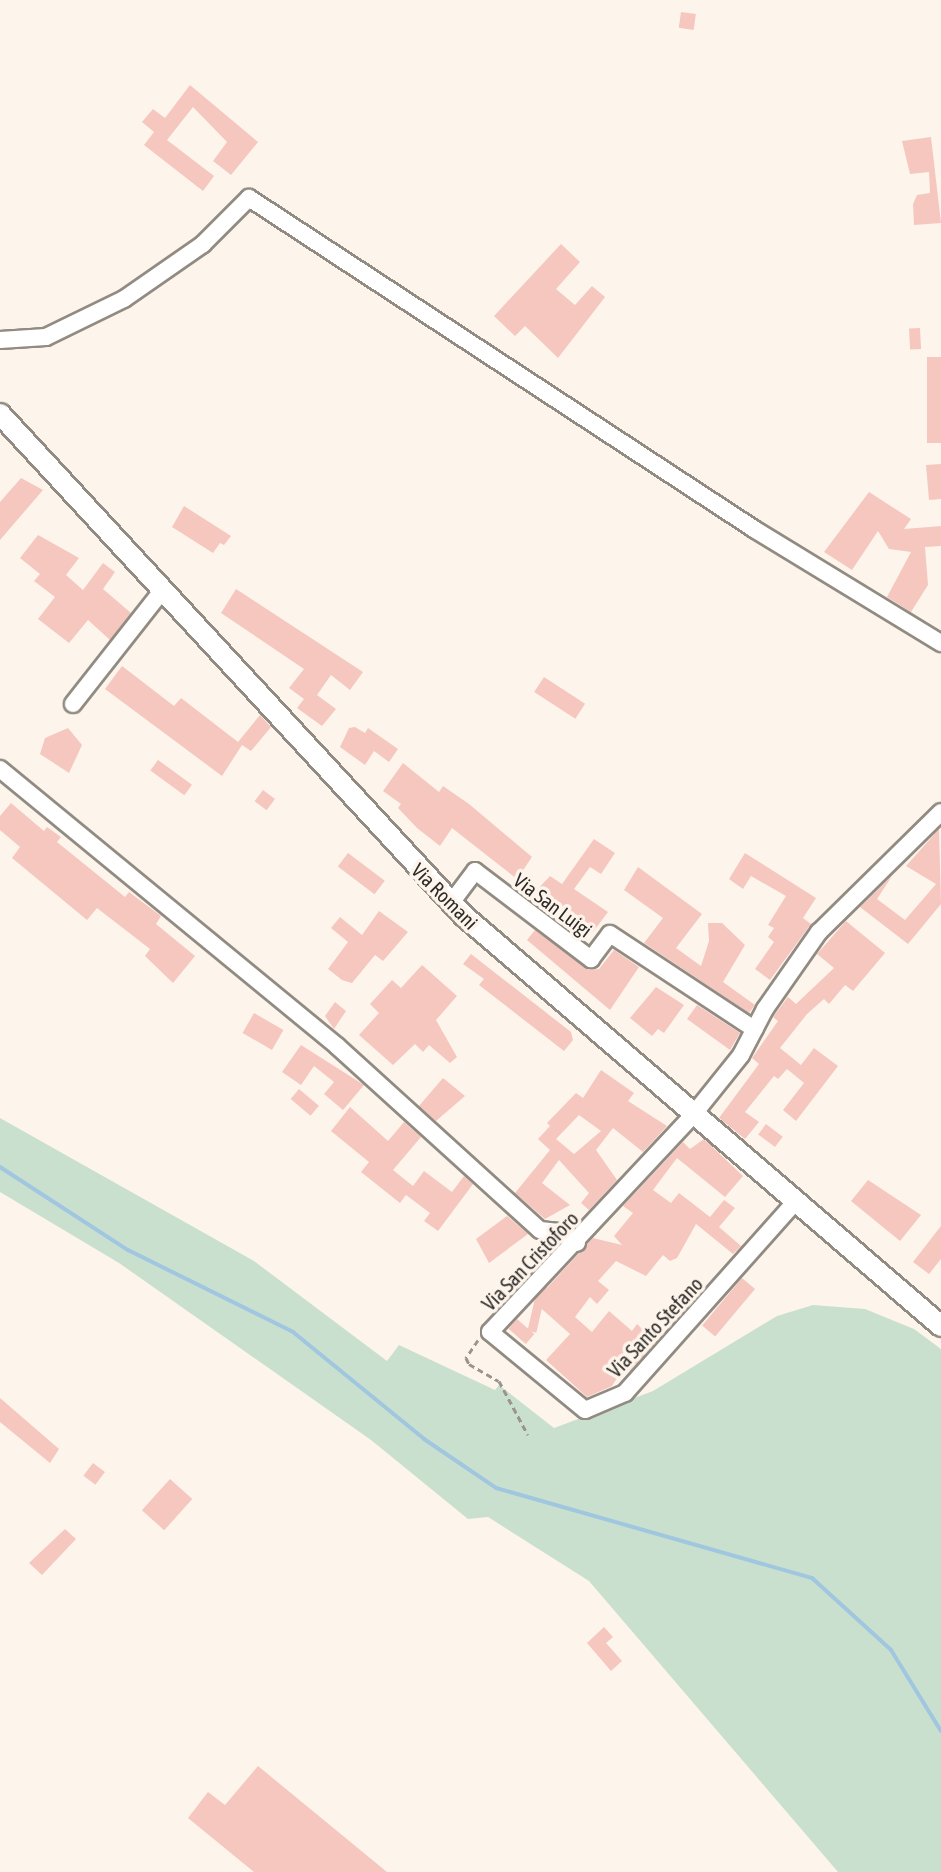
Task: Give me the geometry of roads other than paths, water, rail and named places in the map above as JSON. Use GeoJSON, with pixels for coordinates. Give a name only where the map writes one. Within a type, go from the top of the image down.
{"type":"FeatureCollection","features":[{"type":"Feature","properties":{"kind":"street"},"geometry":{"type":"LineString","coordinates":[[0,340],[46,337],[124,299],[203,244],[249,198],[754,529],[941,643]]}},
{"type":"Feature","properties":{"kind":"street","name":"Via Romani"},"geometry":{"type":"LineString","coordinates":[[0,414],[451,903],[941,1326]]}},
{"type":"Feature","properties":{"kind":"street"},"geometry":{"type":"LineString","coordinates":[[73,704],[162,591]]}},
{"type":"Feature","properties":{"kind":"street"},"geometry":{"type":"LineString","coordinates":[[0,769],[337,1046],[540,1230],[559,1232],[577,1243]]}},
{"type":"Feature","properties":{"kind":"street","name":"Via San Cristoforo"},"geometry":{"type":"LineString","coordinates":[[490,1332],[577,1243],[693,1115],[741,1055],[765,1009],[819,932],[941,812]]}},
{"type":"Feature","properties":{"kind":"street","name":"Via San Luigi"},"geometry":{"type":"LineString","coordinates":[[451,903],[475,871],[591,959],[610,934],[754,1029]]}},
{"type":"Feature","properties":{"kind":"street","name":"Via Santo Stefano"},"geometry":{"type":"LineString","coordinates":[[490,1332],[585,1410],[625,1393],[796,1201]]}},
{"type":"Feature","properties":{"kind":"waterway"},"geometry":{"type":"LineString","coordinates":[[0,1167],[128,1250],[293,1332],[424,1439],[496,1488],[812,1578],[891,1650],[941,1731]]}}]}
